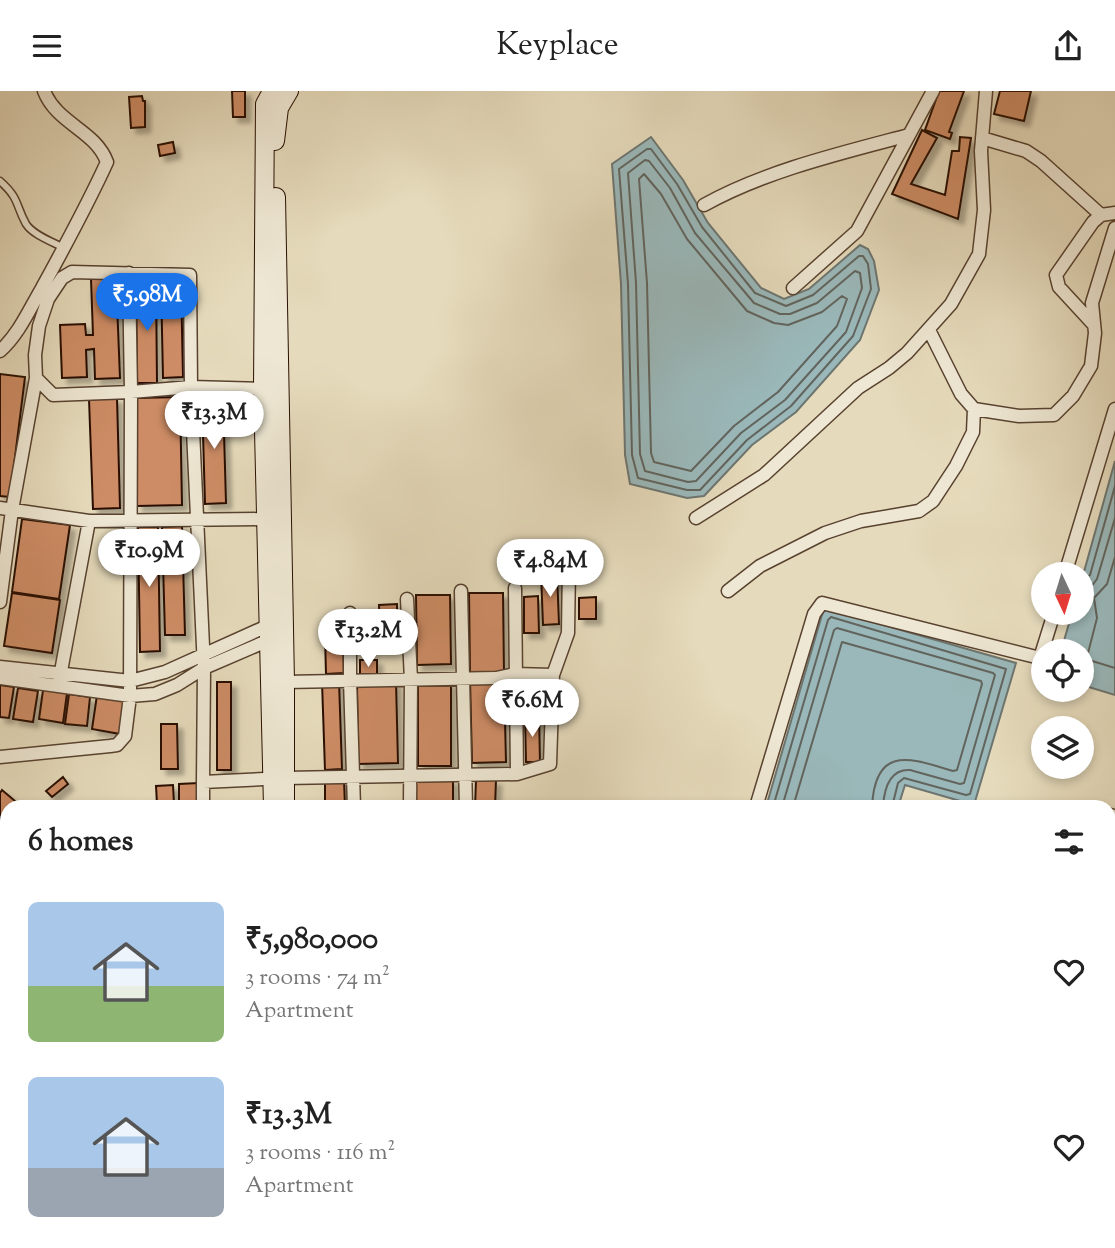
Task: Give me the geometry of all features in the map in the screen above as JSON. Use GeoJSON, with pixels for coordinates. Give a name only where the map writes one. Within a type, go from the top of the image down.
{"type":"FeatureCollection","features":[{"type":"Feature","properties":{"kind":"street"},"geometry":{"type":"LineString","coordinates":[[0,351],[11,341],[64,248],[107,162],[102,148],[50,104],[44,91]]}},
{"type":"Feature","properties":{"kind":"street"},"geometry":{"type":"LineString","coordinates":[[793,288],[857,231],[933,91]]}},
{"type":"Feature","properties":{"kind":"street"},"geometry":{"type":"LineString","coordinates":[[696,519],[764,475],[849,396],[889,368],[951,305],[979,254],[984,210],[982,138],[986,91]]}},
{"type":"Feature","properties":{"kind":"street"},"geometry":{"type":"LineString","coordinates":[[274,800],[279,778],[285,682],[276,630],[267,519],[263,389],[265,104],[275,92]]}},
{"type":"Feature","properties":{"kind":"street"},"geometry":{"type":"LineString","coordinates":[[275,92],[279,108],[275,131],[276,630],[272,695],[279,778],[284,800]]}},
{"type":"Feature","properties":{"kind":"street"},"geometry":{"type":"LineString","coordinates":[[704,205],[734,188],[909,135]]}},
{"type":"Feature","properties":{"kind":"street"},"geometry":{"type":"LineString","coordinates":[[982,138],[1026,151],[1041,161],[1101,215]]}},
{"type":"Feature","properties":{"kind":"street"},"geometry":{"type":"LineString","coordinates":[[1094,325],[1055,280],[1086,232],[1101,215],[1115,213]]}},
{"type":"Feature","properties":{"kind":"street"},"geometry":{"type":"LineString","coordinates":[[929,330],[961,394],[974,409],[1019,416],[1054,415],[1073,396],[1091,366],[1094,325],[1091,303],[1115,228]]}},
{"type":"Feature","properties":{"kind":"street"},"geometry":{"type":"LineString","coordinates":[[0,602],[6,509],[37,378],[35,355],[39,326],[48,299],[62,278],[72,272],[190,275],[191,387],[204,668],[203,800]]}},
{"type":"Feature","properties":{"kind":"street"},"geometry":{"type":"LineString","coordinates":[[0,757],[117,745],[125,736],[130,696],[129,273]]}},
{"type":"Feature","properties":{"kind":"street"},"geometry":{"type":"LineString","coordinates":[[37,378],[53,395],[131,393],[191,387],[263,389]]}},
{"type":"Feature","properties":{"kind":"street"},"geometry":{"type":"LineString","coordinates":[[728,591],[760,566],[825,533],[861,521],[919,511],[933,501],[973,432],[974,409]]}},
{"type":"Feature","properties":{"kind":"street"},"geometry":{"type":"LineString","coordinates":[[1069,562],[1115,409]]}},
{"type":"Feature","properties":{"kind":"street"},"geometry":{"type":"LineString","coordinates":[[6,509],[89,521],[267,519]]}},
{"type":"Feature","properties":{"kind":"street"},"geometry":{"type":"LineString","coordinates":[[63,682],[89,521]]}},
{"type":"Feature","properties":{"kind":"street"},"geometry":{"type":"LineString","coordinates":[[203,782],[517,774],[550,764],[553,675],[568,633],[569,567]]}},
{"type":"Feature","properties":{"kind":"street"},"geometry":{"type":"LineString","coordinates":[[515,587],[517,774]]}},
{"type":"Feature","properties":{"kind":"street"},"geometry":{"type":"LineString","coordinates":[[461,591],[466,800]]}},
{"type":"Feature","properties":{"kind":"street"},"geometry":{"type":"LineString","coordinates":[[407,599],[411,680],[410,800]]}},
{"type":"Feature","properties":{"kind":"street"},"geometry":{"type":"LineString","coordinates":[[758,800],[814,614],[822,603],[1040,657],[1050,625]]}},
{"type":"Feature","properties":{"kind":"street"},"geometry":{"type":"LineString","coordinates":[[350,613],[354,800]]}},
{"type":"Feature","properties":{"kind":"street"},"geometry":{"type":"LineString","coordinates":[[0,678],[63,682],[130,681],[165,672],[203,654],[276,630]]}},
{"type":"Feature","properties":{"kind":"street"},"geometry":{"type":"LineString","coordinates":[[0,667],[130,696],[155,694],[177,685],[276,630]]}},
{"type":"Feature","properties":{"kind":"street"},"geometry":{"type":"LineString","coordinates":[[285,682],[553,675]]}},
{"type":"Feature","properties":{"kind":"lane"},"geometry":{"type":"LineString","coordinates":[[0,181],[17,200],[30,229],[64,248]]}},
{"type":"Feature","properties":{"kind":"water"},"geometry":{"type":"Polygon","coordinates":[[[651,137],[683,180],[708,223],[761,288],[784,299],[809,289],[860,245],[868,249],[874,261],[879,290],[860,340],[796,412],[752,445],[704,496],[687,498],[630,484],[625,455],[621,284],[612,164],[651,137]]]}},
{"type":"Feature","properties":{"kind":"water"},"geometry":{"type":"Polygon","coordinates":[[[1115,461],[1115,695],[1094,689],[1094,639],[1064,639],[1069,625],[1094,625],[1094,562],[1087,562],[1115,461]]]}},
{"type":"Feature","properties":{"kind":"water"},"geometry":{"type":"Polygon","coordinates":[[[824,608],[1016,663],[975,800],[957,800],[905,785],[900,800],[768,800],[824,608]]]}},
{"type":"Feature","properties":{"kind":"building"},"geometry":{"type":"Polygon","coordinates":[[[232,91],[245,91],[245,117],[233,117],[232,91]]]}},
{"type":"Feature","properties":{"kind":"building"},"geometry":{"type":"Polygon","coordinates":[[[939,91],[964,91],[949,132],[952,133],[950,139],[925,130],[939,91]]]}},
{"type":"Feature","properties":{"kind":"building"},"geometry":{"type":"Polygon","coordinates":[[[1000,91],[1031,91],[1024,121],[994,114],[1000,91]]]}},
{"type":"Feature","properties":{"kind":"building"},"geometry":{"type":"Polygon","coordinates":[[[142,96],[145,101],[145,127],[131,128],[129,97],[142,96]]]}},
{"type":"Feature","properties":{"kind":"building"},"geometry":{"type":"Polygon","coordinates":[[[922,130],[937,138],[911,184],[945,195],[952,151],[959,151],[960,137],[971,138],[958,219],[892,194],[922,130]]]}},
{"type":"Feature","properties":{"kind":"building"},"geometry":{"type":"Polygon","coordinates":[[[173,142],[175,153],[160,156],[158,145],[173,142]]]}},
{"type":"Feature","properties":{"kind":"building"},"geometry":{"type":"Polygon","coordinates":[[[116,278],[120,378],[95,379],[94,349],[86,350],[87,377],[62,378],[60,325],[85,324],[86,335],[93,335],[91,279],[116,278]]]}},
{"type":"Feature","properties":{"kind":"building"},"geometry":{"type":"Polygon","coordinates":[[[156,282],[157,383],[137,383],[136,283],[156,282]]]}},
{"type":"Feature","properties":{"kind":"building"},"geometry":{"type":"Polygon","coordinates":[[[181,283],[183,377],[163,378],[161,284],[181,283]]]}},
{"type":"Feature","properties":{"kind":"building"},"geometry":{"type":"Polygon","coordinates":[[[0,374],[25,377],[10,497],[0,496],[0,374]]]}},
{"type":"Feature","properties":{"kind":"building"},"geometry":{"type":"Polygon","coordinates":[[[180,397],[182,505],[137,506],[135,398],[180,397]]]}},
{"type":"Feature","properties":{"kind":"building"},"geometry":{"type":"Polygon","coordinates":[[[117,398],[120,508],[93,509],[89,399],[117,398]]]}},
{"type":"Feature","properties":{"kind":"building"},"geometry":{"type":"Polygon","coordinates":[[[223,398],[226,503],[205,504],[202,399],[223,398]]]}},
{"type":"Feature","properties":{"kind":"building"},"geometry":{"type":"Polygon","coordinates":[[[22,519],[70,525],[59,599],[12,592],[22,519]]]}},
{"type":"Feature","properties":{"kind":"building"},"geometry":{"type":"Polygon","coordinates":[[[182,526],[185,635],[165,635],[162,527],[182,526]]]}},
{"type":"Feature","properties":{"kind":"building"},"geometry":{"type":"Polygon","coordinates":[[[138,527],[158,527],[160,651],[140,652],[138,527]]]}},
{"type":"Feature","properties":{"kind":"building"},"geometry":{"type":"Polygon","coordinates":[[[541,573],[557,573],[559,624],[543,625],[541,573]]]}},
{"type":"Feature","properties":{"kind":"building"},"geometry":{"type":"Polygon","coordinates":[[[12,593],[60,600],[52,653],[4,646],[12,593]]]}},
{"type":"Feature","properties":{"kind":"building"},"geometry":{"type":"Polygon","coordinates":[[[469,593],[503,593],[504,673],[470,674],[469,593]]]}},
{"type":"Feature","properties":{"kind":"building"},"geometry":{"type":"Polygon","coordinates":[[[416,595],[450,595],[451,664],[417,665],[416,595]]]}},
{"type":"Feature","properties":{"kind":"building"},"geometry":{"type":"Polygon","coordinates":[[[538,596],[539,633],[524,633],[524,597],[538,596]]]}},
{"type":"Feature","properties":{"kind":"building"},"geometry":{"type":"Polygon","coordinates":[[[596,597],[596,619],[579,619],[579,598],[596,597]]]}},
{"type":"Feature","properties":{"kind":"building"},"geometry":{"type":"Polygon","coordinates":[[[397,604],[397,631],[380,631],[379,605],[397,604]]]}},
{"type":"Feature","properties":{"kind":"building"},"geometry":{"type":"Polygon","coordinates":[[[358,614],[376,614],[376,632],[358,632],[358,614]]]}},
{"type":"Feature","properties":{"kind":"building"},"geometry":{"type":"Polygon","coordinates":[[[343,635],[344,673],[326,674],[325,636],[343,635]]]}},
{"type":"Feature","properties":{"kind":"building"},"geometry":{"type":"Polygon","coordinates":[[[360,660],[377,660],[377,678],[360,678],[360,660]]]}},
{"type":"Feature","properties":{"kind":"building"},"geometry":{"type":"Polygon","coordinates":[[[504,679],[506,762],[472,763],[470,680],[504,679]]]}},
{"type":"Feature","properties":{"kind":"building"},"geometry":{"type":"Polygon","coordinates":[[[339,681],[342,769],[325,770],[322,682],[339,681]]]}},
{"type":"Feature","properties":{"kind":"building"},"geometry":{"type":"Polygon","coordinates":[[[396,681],[398,763],[358,764],[357,682],[396,681]]]}},
{"type":"Feature","properties":{"kind":"building"},"geometry":{"type":"Polygon","coordinates":[[[217,682],[231,682],[231,770],[217,770],[217,682]]]}},
{"type":"Feature","properties":{"kind":"building"},"geometry":{"type":"Polygon","coordinates":[[[418,682],[451,682],[451,766],[418,766],[418,682]]]}},
{"type":"Feature","properties":{"kind":"building"},"geometry":{"type":"Polygon","coordinates":[[[0,685],[14,687],[9,718],[0,717],[0,685]]]}},
{"type":"Feature","properties":{"kind":"building"},"geometry":{"type":"Polygon","coordinates":[[[18,688],[38,691],[33,722],[13,719],[18,688]]]}},
{"type":"Feature","properties":{"kind":"building"},"geometry":{"type":"Polygon","coordinates":[[[43,690],[67,693],[63,723],[39,719],[43,690]]]}},
{"type":"Feature","properties":{"kind":"building"},"geometry":{"type":"Polygon","coordinates":[[[69,694],[90,697],[87,726],[65,724],[69,694]]]}},
{"type":"Feature","properties":{"kind":"building"},"geometry":{"type":"Polygon","coordinates":[[[97,695],[125,699],[120,734],[92,729],[97,695]]]}},
{"type":"Feature","properties":{"kind":"building"},"geometry":{"type":"Polygon","coordinates":[[[525,715],[539,715],[540,762],[526,762],[525,715]]]}},
{"type":"Feature","properties":{"kind":"building"},"geometry":{"type":"Polygon","coordinates":[[[161,724],[177,724],[178,769],[161,769],[161,724]]]}},
{"type":"Feature","properties":{"kind":"building"},"geometry":{"type":"Polygon","coordinates":[[[63,777],[68,784],[52,797],[46,791],[63,777]]]}},
{"type":"Feature","properties":{"kind":"building"},"geometry":{"type":"Polygon","coordinates":[[[416,779],[453,779],[453,800],[416,800],[416,779]]]}},
{"type":"Feature","properties":{"kind":"building"},"geometry":{"type":"Polygon","coordinates":[[[325,780],[344,780],[345,800],[325,800],[325,780]]]}},
{"type":"Feature","properties":{"kind":"building"},"geometry":{"type":"Polygon","coordinates":[[[476,780],[496,780],[495,800],[475,800],[476,780]]]}},
{"type":"Feature","properties":{"kind":"building"},"geometry":{"type":"Polygon","coordinates":[[[198,783],[198,800],[179,800],[179,784],[198,783]]]}},
{"type":"Feature","properties":{"kind":"building"},"geometry":{"type":"Polygon","coordinates":[[[173,785],[174,800],[157,800],[156,786],[173,785]]]}},
{"type":"Feature","properties":{"kind":"building"},"geometry":{"type":"Polygon","coordinates":[[[2,790],[14,800],[0,800],[2,790]]]}}]}
